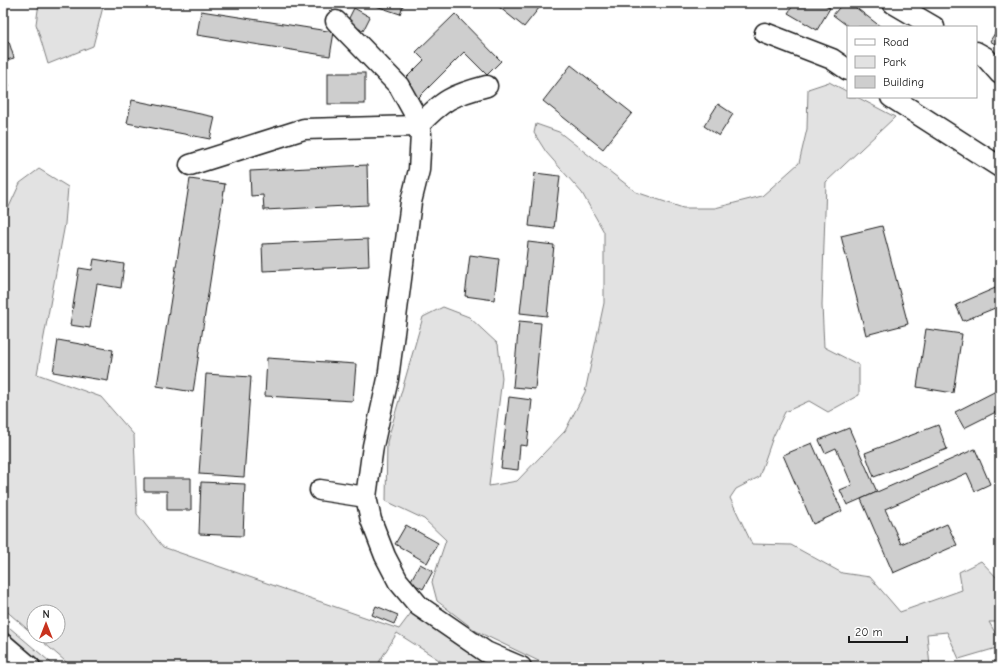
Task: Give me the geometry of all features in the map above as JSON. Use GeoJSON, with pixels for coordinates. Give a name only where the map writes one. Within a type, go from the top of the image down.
{"type":"FeatureCollection","features":[{"type":"Feature","properties":{"kind":"street"},"geometry":{"type":"LineString","coordinates":[[894,3],[932,26]]}},
{"type":"Feature","properties":{"kind":"street"},"geometry":{"type":"LineString","coordinates":[[336,21],[399,86],[414,112],[421,134],[419,170],[411,202],[388,379],[373,446],[366,497],[371,520],[385,556],[398,582],[419,606],[486,652],[520,667]]}},
{"type":"Feature","properties":{"kind":"street"},"geometry":{"type":"LineString","coordinates":[[765,33],[832,60],[847,69]]}},
{"type":"Feature","properties":{"kind":"street"},"geometry":{"type":"LineString","coordinates":[[977,53],[985,57],[1000,74]]}},
{"type":"Feature","properties":{"kind":"street"},"geometry":{"type":"LineString","coordinates":[[190,165],[304,129],[418,126],[439,104],[462,93],[487,86]]}},
{"type":"Feature","properties":{"kind":"street"},"geometry":{"type":"LineString","coordinates":[[893,98],[1000,166]]}},
{"type":"Feature","properties":{"kind":"street"},"geometry":{"type":"LineString","coordinates":[[320,490],[366,497]]}},
{"type":"Feature","properties":{"kind":"street"},"geometry":{"type":"LineString","coordinates":[[3,644],[30,667]]}},
{"type":"Feature","properties":{"kind":"green space"},"geometry":{"type":"Polygon","coordinates":[[[39,3],[104,3],[93,46],[48,64],[36,24],[39,3]]]}},
{"type":"Feature","properties":{"kind":"green space"},"geometry":{"type":"Polygon","coordinates":[[[829,82],[847,91],[847,98],[859,98],[895,117],[826,182],[822,305],[824,347],[859,365],[859,395],[828,412],[809,401],[785,412],[773,437],[759,477],[736,489],[730,498],[752,544],[791,545],[842,573],[870,577],[900,612],[962,590],[959,572],[981,561],[1000,581],[1000,622],[989,622],[1000,641],[1000,647],[959,659],[947,632],[927,634],[930,667],[551,667],[476,631],[437,601],[432,582],[446,540],[424,519],[386,501],[387,442],[423,317],[443,307],[469,317],[498,344],[502,378],[489,486],[517,481],[565,431],[585,392],[604,303],[604,232],[582,193],[546,152],[534,133],[536,124],[559,132],[636,192],[683,208],[715,208],[762,196],[799,163],[807,129],[808,89],[829,82]]]}},
{"type":"Feature","properties":{"kind":"green space"},"geometry":{"type":"Polygon","coordinates":[[[39,169],[68,187],[65,224],[37,374],[101,397],[134,435],[137,514],[163,547],[399,629],[414,609],[500,667],[450,667],[397,633],[376,667],[72,667],[45,644],[66,644],[66,604],[26,604],[26,628],[3,608],[3,220],[20,183],[39,169]]]}},
{"type":"Feature","properties":{"kind":"green space"},"geometry":{"type":"Polygon","coordinates":[[[3,622],[26,642],[26,644],[29,644],[56,667],[47,667],[3,629],[3,622]]]}},
{"type":"Feature","properties":{"kind":"building"},"geometry":{"type":"Polygon","coordinates":[[[330,3],[348,3],[346,8],[330,3]]]}},
{"type":"Feature","properties":{"kind":"building"},"geometry":{"type":"Polygon","coordinates":[[[377,3],[404,3],[400,14],[376,6],[377,3]]]}},
{"type":"Feature","properties":{"kind":"building"},"geometry":{"type":"Polygon","coordinates":[[[494,3],[543,3],[524,27],[494,3]]]}},
{"type":"Feature","properties":{"kind":"building"},"geometry":{"type":"Polygon","coordinates":[[[795,3],[822,3],[830,8],[817,30],[788,13],[795,3]]]}},
{"type":"Feature","properties":{"kind":"building"},"geometry":{"type":"Polygon","coordinates":[[[843,3],[850,3],[880,26],[848,26],[833,15],[843,3]]]}},
{"type":"Feature","properties":{"kind":"building"},"geometry":{"type":"Polygon","coordinates":[[[354,8],[370,17],[363,31],[347,22],[354,8]]]}},
{"type":"Feature","properties":{"kind":"building"},"geometry":{"type":"Polygon","coordinates":[[[201,11],[334,32],[330,56],[197,35],[201,11]]]}},
{"type":"Feature","properties":{"kind":"building"},"geometry":{"type":"Polygon","coordinates":[[[455,14],[501,61],[487,75],[464,52],[418,98],[402,82],[424,60],[416,52],[455,14]]]}},
{"type":"Feature","properties":{"kind":"building"},"geometry":{"type":"Polygon","coordinates":[[[1000,25],[1000,47],[990,41],[1000,25]]]}},
{"type":"Feature","properties":{"kind":"building"},"geometry":{"type":"Polygon","coordinates":[[[9,42],[14,58],[3,61],[3,44],[9,42]]]}},
{"type":"Feature","properties":{"kind":"building"},"geometry":{"type":"Polygon","coordinates":[[[571,65],[632,113],[603,149],[543,101],[571,65]]]}},
{"type":"Feature","properties":{"kind":"building"},"geometry":{"type":"Polygon","coordinates":[[[3,71],[6,71],[9,86],[3,87],[3,71]]]}},
{"type":"Feature","properties":{"kind":"building"},"geometry":{"type":"Polygon","coordinates":[[[328,73],[365,73],[365,104],[328,104],[328,73]]]}},
{"type":"Feature","properties":{"kind":"building"},"geometry":{"type":"Polygon","coordinates":[[[132,100],[215,117],[210,139],[127,123],[132,100]]]}},
{"type":"Feature","properties":{"kind":"building"},"geometry":{"type":"Polygon","coordinates":[[[718,104],[733,114],[719,136],[704,126],[718,104]]]}},
{"type":"Feature","properties":{"kind":"building"},"geometry":{"type":"Polygon","coordinates":[[[367,165],[368,205],[264,210],[263,195],[251,196],[250,171],[367,165]]]}},
{"type":"Feature","properties":{"kind":"building"},"geometry":{"type":"Polygon","coordinates":[[[535,173],[560,176],[554,229],[529,226],[535,173]]]}},
{"type":"Feature","properties":{"kind":"building"},"geometry":{"type":"Polygon","coordinates":[[[190,179],[225,184],[193,392],[157,386],[190,179]]]}},
{"type":"Feature","properties":{"kind":"building"},"geometry":{"type":"Polygon","coordinates":[[[882,226],[908,324],[866,335],[841,236],[882,226]]]}},
{"type":"Feature","properties":{"kind":"building"},"geometry":{"type":"Polygon","coordinates":[[[368,239],[369,266],[263,271],[262,244],[368,239]]]}},
{"type":"Feature","properties":{"kind":"building"},"geometry":{"type":"Polygon","coordinates":[[[528,242],[554,245],[547,316],[520,313],[528,242]]]}},
{"type":"Feature","properties":{"kind":"building"},"geometry":{"type":"Polygon","coordinates":[[[470,255],[499,259],[494,300],[465,296],[470,255]]]}},
{"type":"Feature","properties":{"kind":"building"},"geometry":{"type":"Polygon","coordinates":[[[94,259],[124,264],[121,288],[97,284],[90,328],[70,325],[79,268],[92,270],[94,259]]]}},
{"type":"Feature","properties":{"kind":"building"},"geometry":{"type":"Polygon","coordinates":[[[1000,286],[1000,306],[963,321],[956,305],[1000,286]]]}},
{"type":"Feature","properties":{"kind":"building"},"geometry":{"type":"Polygon","coordinates":[[[519,321],[541,323],[535,389],[513,387],[519,321]]]}},
{"type":"Feature","properties":{"kind":"building"},"geometry":{"type":"Polygon","coordinates":[[[926,329],[962,334],[953,393],[917,387],[926,329]]]}},
{"type":"Feature","properties":{"kind":"building"},"geometry":{"type":"Polygon","coordinates":[[[58,340],[113,350],[108,381],[53,372],[58,340]]]}},
{"type":"Feature","properties":{"kind":"building"},"geometry":{"type":"Polygon","coordinates":[[[267,358],[356,364],[353,401],[265,396],[267,358]]]}},
{"type":"Feature","properties":{"kind":"building"},"geometry":{"type":"Polygon","coordinates":[[[206,374],[251,377],[244,477],[199,474],[206,374]]]}},
{"type":"Feature","properties":{"kind":"building"},"geometry":{"type":"Polygon","coordinates":[[[1000,389],[1000,410],[964,428],[955,412],[1000,389]]]}},
{"type":"Feature","properties":{"kind":"building"},"geometry":{"type":"Polygon","coordinates":[[[509,397],[532,400],[527,446],[520,445],[518,470],[501,468],[509,397]]]}},
{"type":"Feature","properties":{"kind":"building"},"geometry":{"type":"Polygon","coordinates":[[[938,425],[947,449],[874,477],[865,453],[938,425]]]}},
{"type":"Feature","properties":{"kind":"building"},"geometry":{"type":"Polygon","coordinates":[[[849,428],[877,492],[847,505],[840,490],[852,485],[836,448],[825,453],[819,440],[849,428]]]}},
{"type":"Feature","properties":{"kind":"building"},"geometry":{"type":"Polygon","coordinates":[[[812,443],[842,511],[813,524],[783,455],[812,443]]]}},
{"type":"Feature","properties":{"kind":"building"},"geometry":{"type":"Polygon","coordinates":[[[975,449],[990,484],[975,491],[967,473],[885,509],[901,544],[947,524],[957,545],[893,573],[861,499],[975,449]]]}},
{"type":"Feature","properties":{"kind":"building"},"geometry":{"type":"Polygon","coordinates":[[[144,478],[191,478],[191,510],[167,510],[167,491],[144,491],[144,478]]]}},
{"type":"Feature","properties":{"kind":"building"},"geometry":{"type":"Polygon","coordinates":[[[201,482],[245,484],[243,536],[199,534],[201,482]]]}},
{"type":"Feature","properties":{"kind":"building"},"geometry":{"type":"Polygon","coordinates":[[[406,525],[438,543],[427,563],[395,544],[406,525]]]}},
{"type":"Feature","properties":{"kind":"building"},"geometry":{"type":"Polygon","coordinates":[[[420,564],[433,571],[423,589],[410,582],[420,564]]]}},
{"type":"Feature","properties":{"kind":"building"},"geometry":{"type":"Polygon","coordinates":[[[376,606],[398,615],[394,624],[372,615],[376,606]]]}}]}
